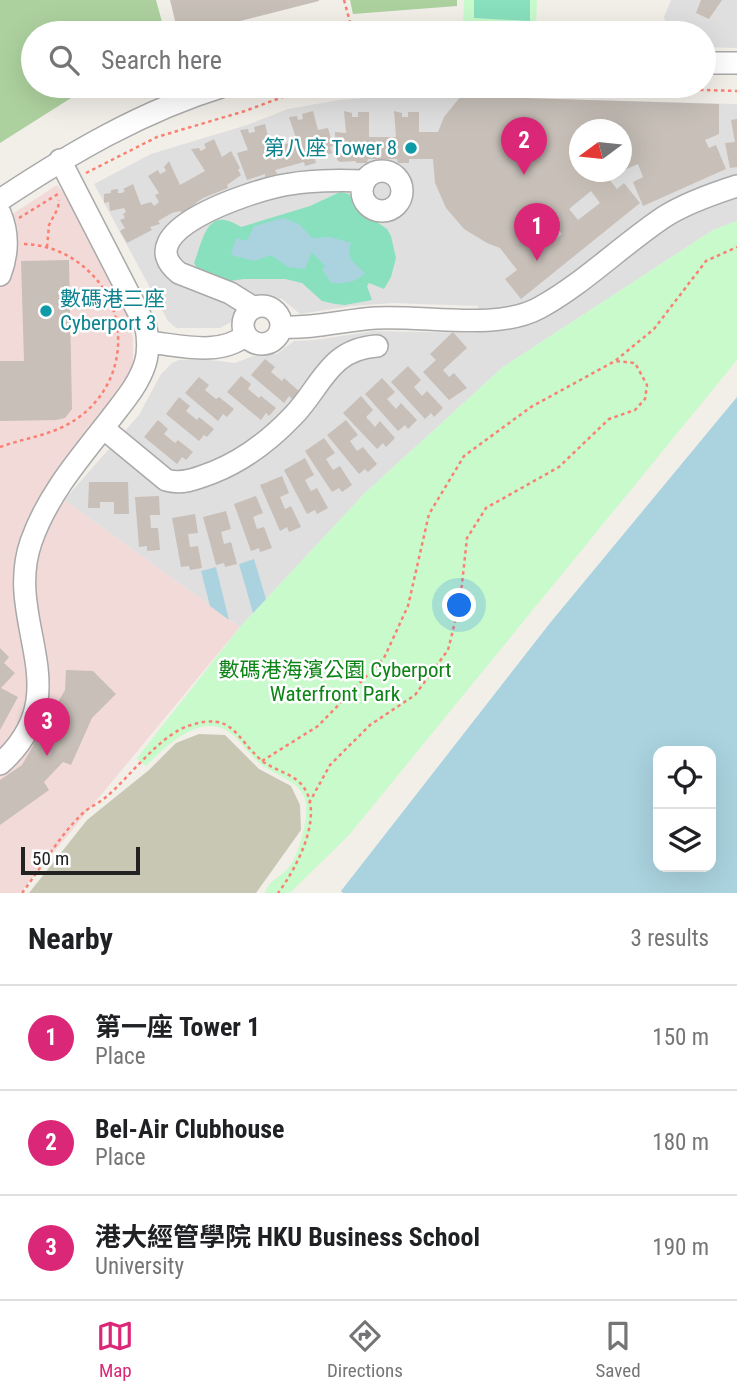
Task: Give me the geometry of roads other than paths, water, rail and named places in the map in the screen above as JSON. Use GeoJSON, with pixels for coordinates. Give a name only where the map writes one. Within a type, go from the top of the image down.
{"type":"FeatureCollection","features":[{"type":"Feature","properties":{"kind":"street"},"geometry":{"type":"LineString","coordinates":[[716,63],[737,63]]}},
{"type":"Feature","properties":{"kind":"street"},"geometry":{"type":"LineString","coordinates":[[0,200],[60,160],[145,115],[191,98]]}},
{"type":"Feature","properties":{"kind":"street"},"geometry":{"type":"LineString","coordinates":[[0,764],[16,747],[27,729],[39,690],[39,669],[26,616],[24,582],[28,549],[39,517],[56,488],[137,384],[146,361],[148,342],[146,327],[60,160]]}},
{"type":"Feature","properties":{"kind":"street"},"geometry":{"type":"LineString","coordinates":[[254,308],[230,293],[179,273],[173,268],[168,261],[166,245],[175,232],[216,208],[251,193],[307,181],[365,181]]}},
{"type":"Feature","properties":{"kind":"street"},"geometry":{"type":"LineString","coordinates":[[281,327],[311,327],[393,317],[499,320],[526,314],[551,301],[665,216],[689,204],[737,187]]}},
{"type":"Feature","properties":{"kind":"street"},"geometry":{"type":"LineString","coordinates":[[0,275],[4,228]]}},
{"type":"Feature","properties":{"kind":"street"},"geometry":{"type":"LineString","coordinates":[[254,308],[273,309],[281,320],[277,338],[267,344],[255,343],[246,335],[244,323],[254,308]]}},
{"type":"Feature","properties":{"kind":"street"},"geometry":{"type":"LineString","coordinates":[[148,342],[216,348],[232,345],[246,335]]}},
{"type":"Feature","properties":{"kind":"street"},"geometry":{"type":"LineString","coordinates":[[103,428],[166,480],[185,482],[202,477],[244,457],[281,428],[307,400],[336,361],[355,349],[377,346]]}},
{"type":"Feature","properties":{"kind":"water"},"geometry":{"type":"Polygon","coordinates":[[[283,218],[299,224],[312,238],[330,237],[351,243],[350,257],[365,273],[349,282],[331,283],[322,269],[325,266],[312,252],[305,269],[288,267],[271,255],[254,261],[231,255],[236,238],[247,241],[254,226],[283,218]]]}},
{"type":"Feature","properties":{"kind":"water"},"geometry":{"type":"Polygon","coordinates":[[[737,397],[737,893],[341,891],[550,623],[737,397]]]}},
{"type":"Feature","properties":{"kind":"water"},"geometry":{"type":"Polygon","coordinates":[[[254,559],[266,599],[253,613],[239,564],[254,559]]]}},
{"type":"Feature","properties":{"kind":"water"},"geometry":{"type":"Polygon","coordinates":[[[216,567],[229,620],[210,606],[201,571],[216,567]]]}},
{"type":"Feature","properties":{"kind":"place","name":"第八座 Tower 8"},"geometry":{"type":"Point","coordinates":[411,148]}},
{"type":"Feature","properties":{"kind":"place","name":"Bel-Air Clubhouse"},"geometry":{"type":"Point","coordinates":[524,175]}},
{"type":"Feature","properties":{"kind":"place","name":"第一座 Tower 1"},"geometry":{"type":"Point","coordinates":[537,261]}},
{"type":"Feature","properties":{"kind":"place","name":"數碼港三座 Cyberport 3"},"geometry":{"type":"Point","coordinates":[46,311]}},
{"type":"Feature","properties":{"kind":"place","name":"港大經管學院 HKU Business School"},"geometry":{"type":"Point","coordinates":[47,756]}},
{"type":"Feature","properties":{"kind":"park label","name":"數碼港海濱公園 Cyberport Waterfront Park"},"geometry":{"type":"Point","coordinates":[335,682]}}]}
